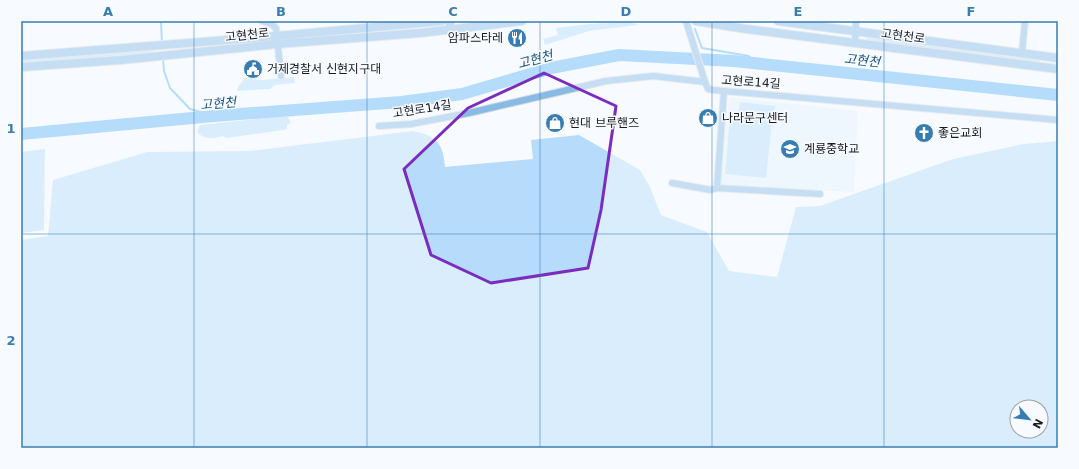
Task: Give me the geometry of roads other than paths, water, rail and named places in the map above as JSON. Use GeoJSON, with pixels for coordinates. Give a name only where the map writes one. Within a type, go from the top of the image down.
{"type":"FeatureCollection","features":[{"type":"Feature","properties":{"kind":"street"},"geometry":{"type":"LineString","coordinates":[[262,21],[274,26],[281,76]]}},
{"type":"Feature","properties":{"kind":"street","name":"고현천로"},"geometry":{"type":"LineString","coordinates":[[21,67],[159,56],[421,22],[442,21]]}},
{"type":"Feature","properties":{"kind":"street","name":"고현천로"},"geometry":{"type":"LineString","coordinates":[[21,56],[167,44],[277,40],[450,25],[522,21]]}},
{"type":"Feature","properties":{"kind":"street","name":"고현천로"},"geometry":{"type":"LineString","coordinates":[[696,21],[746,29],[1058,69]]}},
{"type":"Feature","properties":{"kind":"street","name":"고현천로"},"geometry":{"type":"LineString","coordinates":[[778,21],[1058,58]]}},
{"type":"Feature","properties":{"kind":"street"},"geometry":{"type":"LineString","coordinates":[[855,42],[856,21]]}},
{"type":"Feature","properties":{"kind":"street"},"geometry":{"type":"LineString","coordinates":[[1022,53],[1025,21]]}},
{"type":"Feature","properties":{"kind":"street"},"geometry":{"type":"LineString","coordinates":[[687,24],[705,82]]}},
{"type":"Feature","properties":{"kind":"street","name":"고현로14길"},"geometry":{"type":"LineString","coordinates":[[379,126],[411,124],[469,113],[606,81],[653,76],[705,82],[706,87],[710,90],[1058,120]]}},
{"type":"Feature","properties":{"kind":"street"},"geometry":{"type":"LineString","coordinates":[[717,188],[724,91]]}},
{"type":"Feature","properties":{"kind":"street"},"geometry":{"type":"LineString","coordinates":[[672,183],[711,190],[717,188],[820,194]]}},
{"type":"Feature","properties":{"kind":"waterway"},"geometry":{"type":"LineString","coordinates":[[161,21],[162,44]]}},
{"type":"Feature","properties":{"kind":"waterway"},"geometry":{"type":"LineString","coordinates":[[695,29],[702,48],[749,56],[755,64]]}},
{"type":"Feature","properties":{"kind":"waterway","name":"고현천"},"geometry":{"type":"LineString","coordinates":[[21,134],[214,116],[401,102],[462,94],[551,68],[619,55],[734,61],[1058,95]]}},
{"type":"Feature","properties":{"kind":"waterway"},"geometry":{"type":"LineString","coordinates":[[163,58],[164,71],[170,88],[190,109],[214,116]]}},
{"type":"Feature","properties":{"kind":"place","name":"암파스타레"},"geometry":{"type":"Point","coordinates":[517,38]}},
{"type":"Feature","properties":{"kind":"place","name":"거제경찰서 신현지구대"},"geometry":{"type":"Point","coordinates":[253,69]}},
{"type":"Feature","properties":{"kind":"place","name":"나라문구센터"},"geometry":{"type":"Point","coordinates":[708,118]}},
{"type":"Feature","properties":{"kind":"place","name":"현대 브루핸즈"},"geometry":{"type":"Point","coordinates":[555,123]}},
{"type":"Feature","properties":{"kind":"place","name":"좋은교회"},"geometry":{"type":"Point","coordinates":[924,133]}},
{"type":"Feature","properties":{"kind":"place","name":"계룡중학교"},"geometry":{"type":"Point","coordinates":[790,149]}}]}
